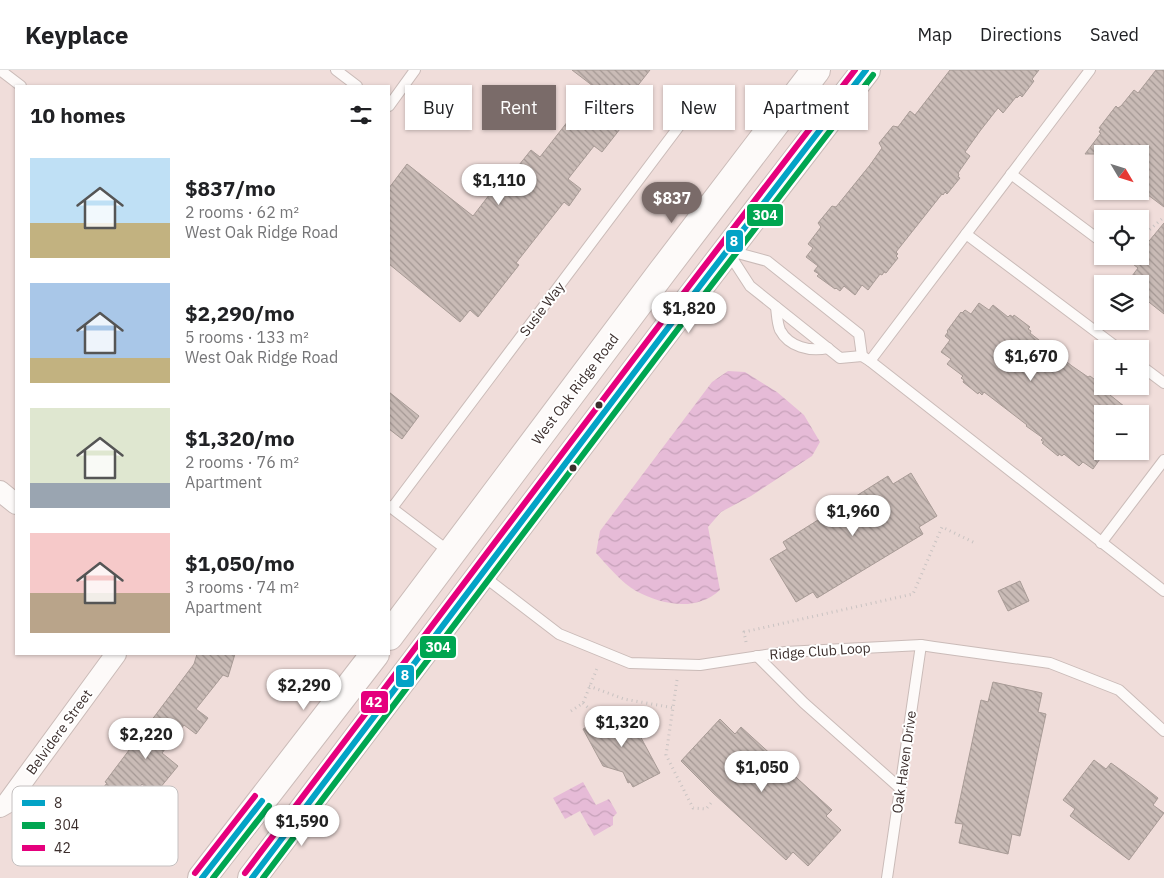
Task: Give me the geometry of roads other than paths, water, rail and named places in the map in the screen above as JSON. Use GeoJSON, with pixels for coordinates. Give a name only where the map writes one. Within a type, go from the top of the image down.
{"type":"FeatureCollection","features":[{"type":"Feature","properties":{"kind":"street","name":"West Oak Ridge Road"},"geometry":{"type":"LineString","coordinates":[[390,635],[816,70]]}},
{"type":"Feature","properties":{"kind":"street"},"geometry":{"type":"LineString","coordinates":[[252,878],[727,250],[866,70]]}},
{"type":"Feature","properties":{"kind":"street"},"geometry":{"type":"LineString","coordinates":[[0,491],[15,503]]}},
{"type":"Feature","properties":{"kind":"street"},"geometry":{"type":"LineString","coordinates":[[452,554],[481,575]]}},
{"type":"Feature","properties":{"kind":"street","name":"Belvidere Street"},"geometry":{"type":"LineString","coordinates":[[19,786],[115,655]]}},
{"type":"Feature","properties":{"kind":"street"},"geometry":{"type":"LineString","coordinates":[[202,878],[374,655]]}},
{"type":"Feature","properties":{"kind":"street","name":"Belvidere Street"},"geometry":{"type":"LineString","coordinates":[[0,807],[7,803],[12,796]]}},
{"type":"Feature","properties":{"kind":"lane"},"geometry":{"type":"LineString","coordinates":[[0,70],[20,85]]}},
{"type":"Feature","properties":{"kind":"lane"},"geometry":{"type":"LineString","coordinates":[[336,70],[356,85]]}},
{"type":"Feature","properties":{"kind":"lane"},"geometry":{"type":"LineString","coordinates":[[390,105],[415,70]]}},
{"type":"Feature","properties":{"kind":"lane"},"geometry":{"type":"LineString","coordinates":[[866,359],[966,234],[1090,70]]}},
{"type":"Feature","properties":{"kind":"lane","name":"Susie Way"},"geometry":{"type":"LineString","coordinates":[[390,507],[676,130]]}},
{"type":"Feature","properties":{"kind":"lane"},"geometry":{"type":"LineString","coordinates":[[1011,174],[1094,236]]}},
{"type":"Feature","properties":{"kind":"lane"},"geometry":{"type":"LineString","coordinates":[[966,234],[1106,340]]}},
{"type":"Feature","properties":{"kind":"lane"},"geometry":{"type":"LineString","coordinates":[[727,250],[750,286],[840,358],[866,359],[1164,591]]}},
{"type":"Feature","properties":{"kind":"lane"},"geometry":{"type":"LineString","coordinates":[[727,250],[768,261],[859,334],[866,359]]}},
{"type":"Feature","properties":{"kind":"lane"},"geometry":{"type":"LineString","coordinates":[[776,307],[780,328],[787,339],[803,348],[816,351],[828,348]]}},
{"type":"Feature","properties":{"kind":"lane"},"geometry":{"type":"LineString","coordinates":[[1149,372],[1164,383]]}},
{"type":"Feature","properties":{"kind":"lane"},"geometry":{"type":"LineString","coordinates":[[1101,543],[1164,460]]}},
{"type":"Feature","properties":{"kind":"lane"},"geometry":{"type":"LineString","coordinates":[[390,507],[452,554]]}},
{"type":"Feature","properties":{"kind":"lane","name":"Ridge Club Loop"},"geometry":{"type":"LineString","coordinates":[[481,575],[559,634],[630,663],[700,665],[785,652],[921,645],[1050,663],[1119,690],[1164,731]]}},
{"type":"Feature","properties":{"kind":"lane","name":"Oak Haven Drive"},"geometry":{"type":"LineString","coordinates":[[887,878],[921,645]]}},
{"type":"Feature","properties":{"kind":"lane"},"geometry":{"type":"LineString","coordinates":[[753,657],[900,789]]}},
{"type":"Feature","properties":{"kind":"water"},"geometry":{"type":"Polygon","coordinates":[[[728,371],[745,372],[777,392],[804,415],[820,442],[812,456],[751,496],[721,512],[708,527],[720,590],[711,597],[690,604],[668,603],[657,600],[631,588],[596,553],[600,531],[712,382],[728,371]]]}},
{"type":"Feature","properties":{"kind":"water"},"geometry":{"type":"Polygon","coordinates":[[[583,782],[596,805],[609,799],[617,813],[613,817],[613,825],[594,836],[580,811],[565,819],[553,798],[583,782]]]}}]}
